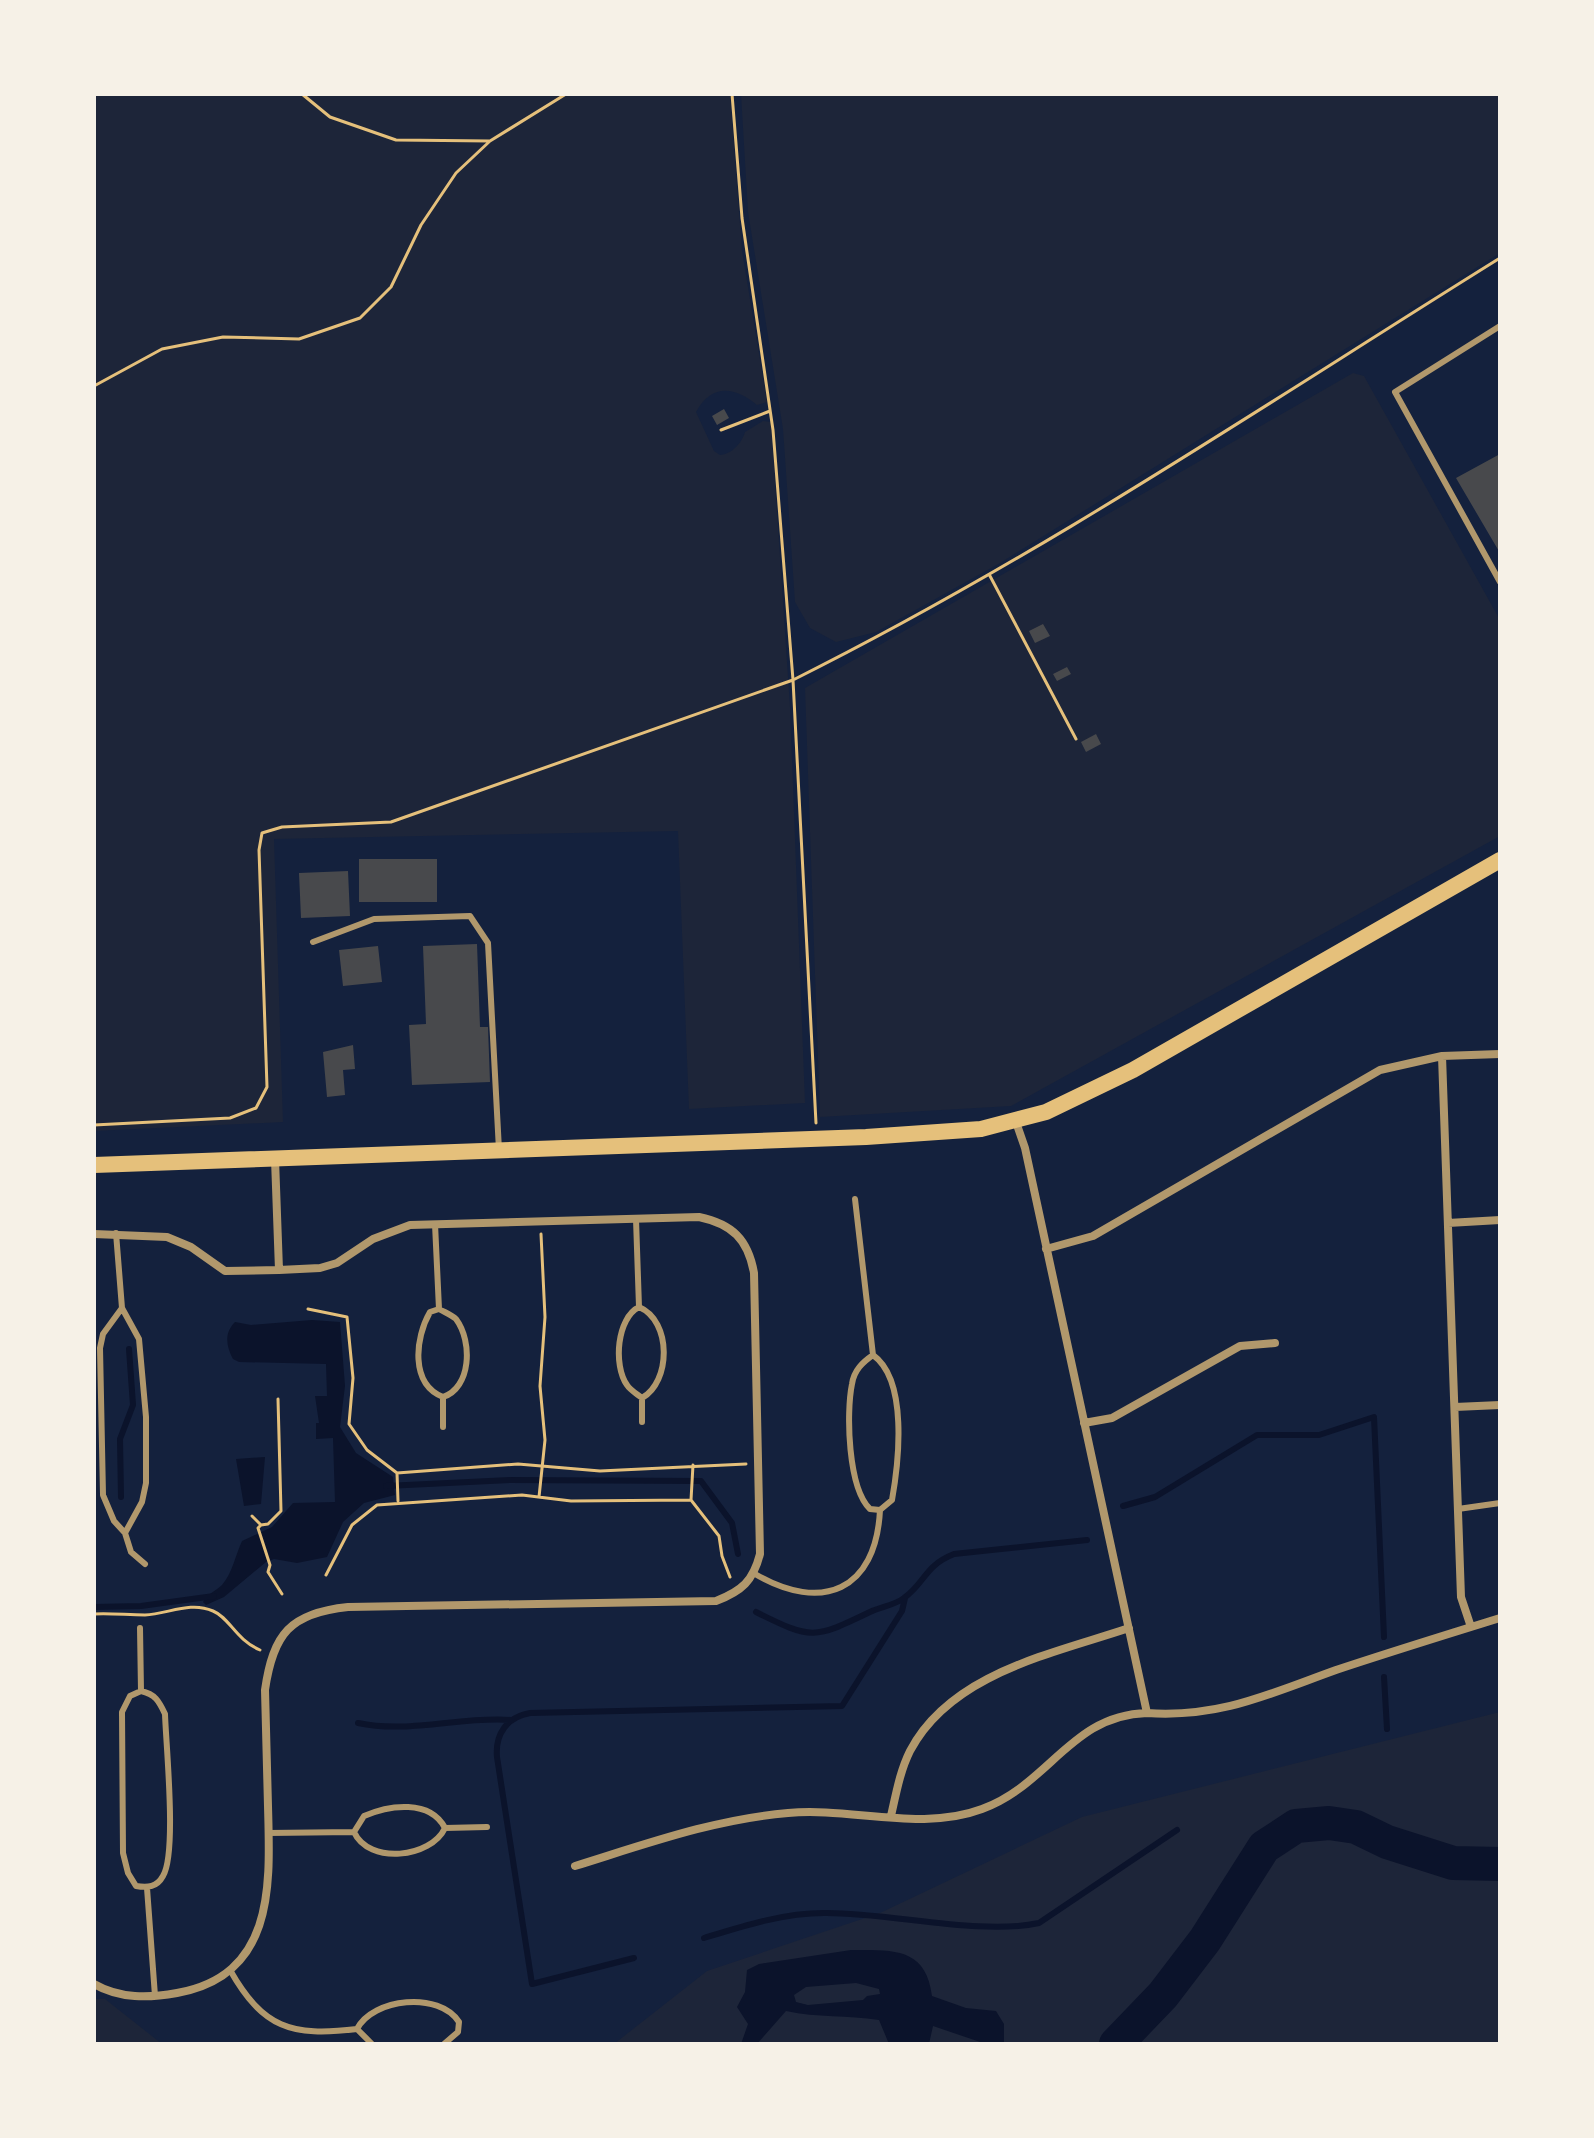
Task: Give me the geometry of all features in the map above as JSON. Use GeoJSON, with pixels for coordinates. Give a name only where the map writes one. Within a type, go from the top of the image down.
{"type":"FeatureCollection","features":[{"type":"Feature","properties":{"kind":"main road"},"geometry":{"type":"LineString","coordinates":[[94,1165],[929,1134],[1016,1122],[1046,1112],[1133,1070],[1500,860]]}},
{"type":"Feature","properties":{"kind":"street"},"geometry":{"type":"LineString","coordinates":[[1046,1249],[1093,1236],[1380,1070],[1442,1056],[1500,1054]]}},
{"type":"Feature","properties":{"kind":"street"},"geometry":{"type":"LineString","coordinates":[[1442,1056],[1461,1597],[1471,1627]]}},
{"type":"Feature","properties":{"kind":"street"},"geometry":{"type":"LineString","coordinates":[[1016,1122],[1147,1713]]}},
{"type":"Feature","properties":{"kind":"street"},"geometry":{"type":"LineString","coordinates":[[275,1158],[279,1270]]}},
{"type":"Feature","properties":{"kind":"street"},"geometry":{"type":"LineString","coordinates":[[94,1234],[167,1237],[191,1247],[225,1271],[279,1270],[320,1268],[337,1263],[390,1231],[410,1225],[699,1217],[718,1221],[739,1233],[750,1250],[754,1273],[760,1554],[755,1574],[737,1591],[716,1601],[327,1610],[290,1625],[271,1655],[265,1690],[267,1907],[257,1932],[230,1970],[190,1990],[155,1996],[123,1995],[94,1984]]}},
{"type":"Feature","properties":{"kind":"street"},"geometry":{"type":"LineString","coordinates":[[1448,1223],[1500,1220]]}},
{"type":"Feature","properties":{"kind":"street"},"geometry":{"type":"LineString","coordinates":[[1084,1423],[1112,1418],[1240,1346],[1275,1343]]}},
{"type":"Feature","properties":{"kind":"street"},"geometry":{"type":"LineString","coordinates":[[1455,1407],[1500,1405]]}},
{"type":"Feature","properties":{"kind":"street"},"geometry":{"type":"LineString","coordinates":[[575,1866],[722,1821],[790,1812],[934,1818],[982,1809],[1032,1780],[1106,1718],[1147,1713],[1184,1716],[1248,1702],[1500,1618]]}},
{"type":"Feature","properties":{"kind":"street"},"geometry":{"type":"LineString","coordinates":[[891,1816],[911,1751],[926,1729],[952,1703],[999,1673],[1129,1628]]}},
{"type":"Feature","properties":{"kind":"lane"},"geometry":{"type":"LineString","coordinates":[[1500,326],[1395,392],[1500,582]]}},
{"type":"Feature","properties":{"kind":"lane"},"geometry":{"type":"LineString","coordinates":[[313,942],[374,919],[470,916],[488,943],[499,1150]]}},
{"type":"Feature","properties":{"kind":"lane"},"geometry":{"type":"LineString","coordinates":[[855,1199],[873,1355]]}},
{"type":"Feature","properties":{"kind":"lane"},"geometry":{"type":"LineString","coordinates":[[636,1219],[639,1307]]}},
{"type":"Feature","properties":{"kind":"lane"},"geometry":{"type":"LineString","coordinates":[[435,1224],[439,1309]]}},
{"type":"Feature","properties":{"kind":"lane"},"geometry":{"type":"LineString","coordinates":[[116,1233],[122,1308],[141,1351],[146,1430],[146,1483],[142,1502],[125,1533]]}},
{"type":"Feature","properties":{"kind":"lane"},"geometry":{"type":"LineString","coordinates":[[639,1307],[650,1311],[659,1326],[663,1351],[661,1379],[652,1392],[642,1398],[627,1386],[621,1371],[624,1321],[630,1311],[639,1307]]}},
{"type":"Feature","properties":{"kind":"lane"},"geometry":{"type":"LineString","coordinates":[[122,1308],[103,1334],[98,1369],[103,1495],[114,1521],[125,1533],[131,1552],[145,1564]]}},
{"type":"Feature","properties":{"kind":"lane"},"geometry":{"type":"LineString","coordinates":[[439,1309],[455,1318],[464,1337],[466,1358],[463,1381],[453,1394],[443,1397],[431,1393],[422,1382],[419,1364],[423,1323],[430,1312],[439,1309]]}},
{"type":"Feature","properties":{"kind":"lane"},"geometry":{"type":"LineString","coordinates":[[755,1574],[775,1585],[813,1594],[859,1577],[873,1554],[880,1510],[892,1500],[897,1414],[893,1378],[884,1362],[873,1355]]}},
{"type":"Feature","properties":{"kind":"lane"},"geometry":{"type":"LineString","coordinates":[[873,1355],[861,1363],[852,1382],[853,1470],[862,1502],[870,1509],[880,1510]]}},
{"type":"Feature","properties":{"kind":"lane"},"geometry":{"type":"LineString","coordinates":[[443,1397],[443,1427]]}},
{"type":"Feature","properties":{"kind":"lane"},"geometry":{"type":"LineString","coordinates":[[642,1398],[642,1422]]}},
{"type":"Feature","properties":{"kind":"lane"},"geometry":{"type":"LineString","coordinates":[[1458,1509],[1500,1503]]}},
{"type":"Feature","properties":{"kind":"lane"},"geometry":{"type":"LineString","coordinates":[[140,1628],[141,1691]]}},
{"type":"Feature","properties":{"kind":"lane"},"geometry":{"type":"LineString","coordinates":[[141,1691],[151,1693],[165,1714],[169,1831],[165,1874],[157,1884],[147,1888],[136,1886],[128,1873],[123,1853],[122,1712],[130,1696],[141,1691]]}},
{"type":"Feature","properties":{"kind":"lane"},"geometry":{"type":"LineString","coordinates":[[354,1832],[364,1816],[398,1807],[432,1814],[445,1828],[487,1827]]}},
{"type":"Feature","properties":{"kind":"lane"},"geometry":{"type":"LineString","coordinates":[[354,1832],[365,1845],[386,1853],[403,1853],[433,1844],[445,1828]]}},
{"type":"Feature","properties":{"kind":"lane"},"geometry":{"type":"LineString","coordinates":[[268,1833],[354,1832]]}},
{"type":"Feature","properties":{"kind":"lane"},"geometry":{"type":"LineString","coordinates":[[147,1888],[155,1996]]}},
{"type":"Feature","properties":{"kind":"lane"},"geometry":{"type":"LineString","coordinates":[[230,1970],[256,2010],[274,2023],[305,2030],[357,2029],[372,2044]]}},
{"type":"Feature","properties":{"kind":"lane"},"geometry":{"type":"LineString","coordinates":[[357,2029],[374,2010],[432,2003],[448,2009],[459,2022],[458,2032],[444,2044]]}},
{"type":"Feature","properties":{"kind":"path"},"geometry":{"type":"LineString","coordinates":[[302,94],[330,117],[396,140],[490,141]]}},
{"type":"Feature","properties":{"kind":"path"},"geometry":{"type":"LineString","coordinates":[[94,386],[162,349],[223,337],[299,339],[360,318],[391,287],[421,225],[456,173],[490,141],[566,94]]}},
{"type":"Feature","properties":{"kind":"path"},"geometry":{"type":"LineString","coordinates":[[732,94],[742,218],[770,411],[793,680],[817,1139]]}},
{"type":"Feature","properties":{"kind":"path"},"geometry":{"type":"LineString","coordinates":[[94,1125],[230,1118],[256,1108],[267,1087],[259,850],[262,833],[282,827],[391,822],[793,680],[990,576],[1500,258]]}},
{"type":"Feature","properties":{"kind":"path"},"geometry":{"type":"LineString","coordinates":[[721,430],[770,411]]}},
{"type":"Feature","properties":{"kind":"path"},"geometry":{"type":"LineString","coordinates":[[990,576],[1076,739]]}},
{"type":"Feature","properties":{"kind":"path"},"geometry":{"type":"LineString","coordinates":[[539,1497],[545,1440],[540,1374],[545,1317],[540,1221]]}},
{"type":"Feature","properties":{"kind":"path"},"geometry":{"type":"LineString","coordinates":[[308,1309],[347,1317],[353,1378],[349,1424],[367,1450],[397,1473],[495,1464],[600,1471],[758,1463]]}},
{"type":"Feature","properties":{"kind":"path"},"geometry":{"type":"LineString","coordinates":[[278,1399],[281,1511],[258,1528],[270,1565],[268,1572],[282,1594]]}},
{"type":"Feature","properties":{"kind":"path"},"geometry":{"type":"LineString","coordinates":[[693,1465],[691,1500],[719,1536],[722,1556],[737,1591]]}},
{"type":"Feature","properties":{"kind":"path"},"geometry":{"type":"LineString","coordinates":[[397,1473],[398,1502]]}},
{"type":"Feature","properties":{"kind":"path"},"geometry":{"type":"LineString","coordinates":[[326,1575],[352,1525],[377,1505],[539,1497],[571,1501],[691,1500]]}},
{"type":"Feature","properties":{"kind":"path"},"geometry":{"type":"LineString","coordinates":[[252,1516],[263,1525]]}},
{"type":"Feature","properties":{"kind":"path"},"geometry":{"type":"LineString","coordinates":[[94,1614],[145,1615],[188,1607],[203,1608],[224,1618],[242,1642],[271,1655]]}},
{"type":"Feature","properties":{"kind":"shaded area"},"geometry":{"type":"Polygon","coordinates":[[[94,94],[730,94],[742,251],[767,402],[757,405],[740,394],[724,391],[709,396],[696,412],[714,451],[720,455],[736,447],[745,432],[763,421],[771,422],[790,707],[805,1103],[689,1109],[678,831],[274,839],[283,1122],[94,1131],[94,94]]]}},
{"type":"Feature","properties":{"kind":"shaded area"},"geometry":{"type":"Polygon","coordinates":[[[741,94],[1500,94],[1500,253],[1000,563],[876,632],[836,642],[810,628],[795,602],[783,429],[748,212],[741,94]]]}},
{"type":"Feature","properties":{"kind":"shaded area"},"geometry":{"type":"Polygon","coordinates":[[[1353,373],[1364,376],[1500,620],[1500,836],[1011,1106],[820,1117],[805,688],[1353,373]]]}},
{"type":"Feature","properties":{"kind":"shaded area"},"geometry":{"type":"Polygon","coordinates":[[[312,1320],[340,1322],[345,1386],[340,1427],[356,1453],[393,1477],[395,1495],[364,1503],[343,1522],[327,1557],[297,1563],[274,1559],[266,1562],[224,1597],[206,1605],[203,1602],[205,1599],[229,1575],[242,1541],[272,1527],[293,1503],[335,1502],[333,1438],[316,1439],[316,1423],[319,1423],[315,1396],[327,1396],[326,1364],[239,1362],[233,1359],[228,1344],[229,1331],[235,1322],[251,1325],[312,1320]]]}},
{"type":"Feature","properties":{"kind":"shaded area"},"geometry":{"type":"Polygon","coordinates":[[[265,1457],[261,1504],[244,1506],[236,1459],[265,1457]]]}},
{"type":"Feature","properties":{"kind":"shaded area"},"geometry":{"type":"Polygon","coordinates":[[[1500,1712],[1500,2044],[614,2044],[707,1971],[880,1913],[1082,1817],[1500,1712]]]}},
{"type":"Feature","properties":{"kind":"shaded area"},"geometry":{"type":"Polygon","coordinates":[[[851,1950],[881,1950],[905,1955],[923,1968],[932,1996],[966,2008],[996,2011],[1004,2024],[1004,2044],[986,2044],[933,2026],[929,2044],[889,2044],[879,2020],[786,2011],[757,2044],[741,2044],[748,2024],[737,2007],[745,1992],[747,1970],[759,1964],[851,1950]],[[856,1983],[806,1987],[794,1995],[796,2002],[808,2005],[863,2000],[867,1996],[880,1994],[879,1989],[856,1983]]]}},
{"type":"Feature","properties":{"kind":"shaded area"},"geometry":{"type":"Polygon","coordinates":[[[94,1999],[105,1999],[162,2044],[94,2044],[94,1999]]]}},
{"type":"Feature","properties":{"kind":"building"},"geometry":{"type":"Polygon","coordinates":[[[724,409],[729,418],[717,425],[712,416],[724,409]]]}},
{"type":"Feature","properties":{"kind":"building"},"geometry":{"type":"Polygon","coordinates":[[[1500,454],[1500,553],[1456,478],[1500,454]]]}},
{"type":"Feature","properties":{"kind":"building"},"geometry":{"type":"Polygon","coordinates":[[[1043,624],[1050,636],[1035,643],[1029,631],[1043,624]]]}},
{"type":"Feature","properties":{"kind":"building"},"geometry":{"type":"Polygon","coordinates":[[[1067,667],[1071,674],[1057,681],[1053,674],[1067,667]]]}},
{"type":"Feature","properties":{"kind":"building"},"geometry":{"type":"Polygon","coordinates":[[[1096,734],[1101,744],[1086,752],[1081,742],[1096,734]]]}},
{"type":"Feature","properties":{"kind":"building"},"geometry":{"type":"Polygon","coordinates":[[[359,859],[437,859],[437,902],[359,902],[359,859]]]}},
{"type":"Feature","properties":{"kind":"building"},"geometry":{"type":"Polygon","coordinates":[[[348,871],[350,916],[301,918],[299,873],[348,871]]]}},
{"type":"Feature","properties":{"kind":"building"},"geometry":{"type":"Polygon","coordinates":[[[477,944],[480,1027],[488,1027],[490,1082],[412,1085],[409,1025],[426,1024],[423,946],[477,944]]]}},
{"type":"Feature","properties":{"kind":"building"},"geometry":{"type":"Polygon","coordinates":[[[378,946],[382,982],[343,986],[339,950],[378,946]]]}},
{"type":"Feature","properties":{"kind":"building"},"geometry":{"type":"Polygon","coordinates":[[[353,1045],[355,1069],[343,1070],[345,1095],[327,1097],[323,1052],[353,1045]]]}},
{"type":"Feature","properties":{"kind":"waterway"},"geometry":{"type":"LineString","coordinates":[[121,1497],[120,1439],[133,1405],[129,1349]]}},
{"type":"Feature","properties":{"kind":"waterway"},"geometry":{"type":"LineString","coordinates":[[1123,1506],[1155,1497],[1257,1435],[1319,1435],[1374,1417],[1384,1637]]}},
{"type":"Feature","properties":{"kind":"waterway"},"geometry":{"type":"LineString","coordinates":[[386,1486],[510,1480],[701,1481],[732,1523],[738,1554]]}},
{"type":"Feature","properties":{"kind":"waterway"},"geometry":{"type":"LineString","coordinates":[[756,1612],[790,1628],[813,1633],[824,1631],[900,1600],[931,1569],[954,1554],[1087,1540]]}},
{"type":"Feature","properties":{"kind":"waterway"},"geometry":{"type":"LineString","coordinates":[[94,1607],[141,1606],[214,1596]]}},
{"type":"Feature","properties":{"kind":"waterway"},"geometry":{"type":"LineString","coordinates":[[634,1958],[532,1984],[497,1757],[498,1741],[504,1728],[515,1718],[530,1713],[842,1706],[902,1611],[905,1598]]}},
{"type":"Feature","properties":{"kind":"waterway"},"geometry":{"type":"LineString","coordinates":[[1384,1677],[1387,1729]]}},
{"type":"Feature","properties":{"kind":"waterway"},"geometry":{"type":"LineString","coordinates":[[358,1723],[396,1727],[511,1720]]}},
{"type":"Feature","properties":{"kind":"waterway"},"geometry":{"type":"LineString","coordinates":[[1116,2044],[1163,1995],[1205,1940],[1264,1847],[1296,1826],[1329,1823],[1356,1827],[1387,1842],[1453,1863],[1500,1864]]}},
{"type":"Feature","properties":{"kind":"waterway"},"geometry":{"type":"LineString","coordinates":[[704,1938],[763,1921],[824,1913],[990,1927],[1039,1923],[1177,1830]]}}]}
